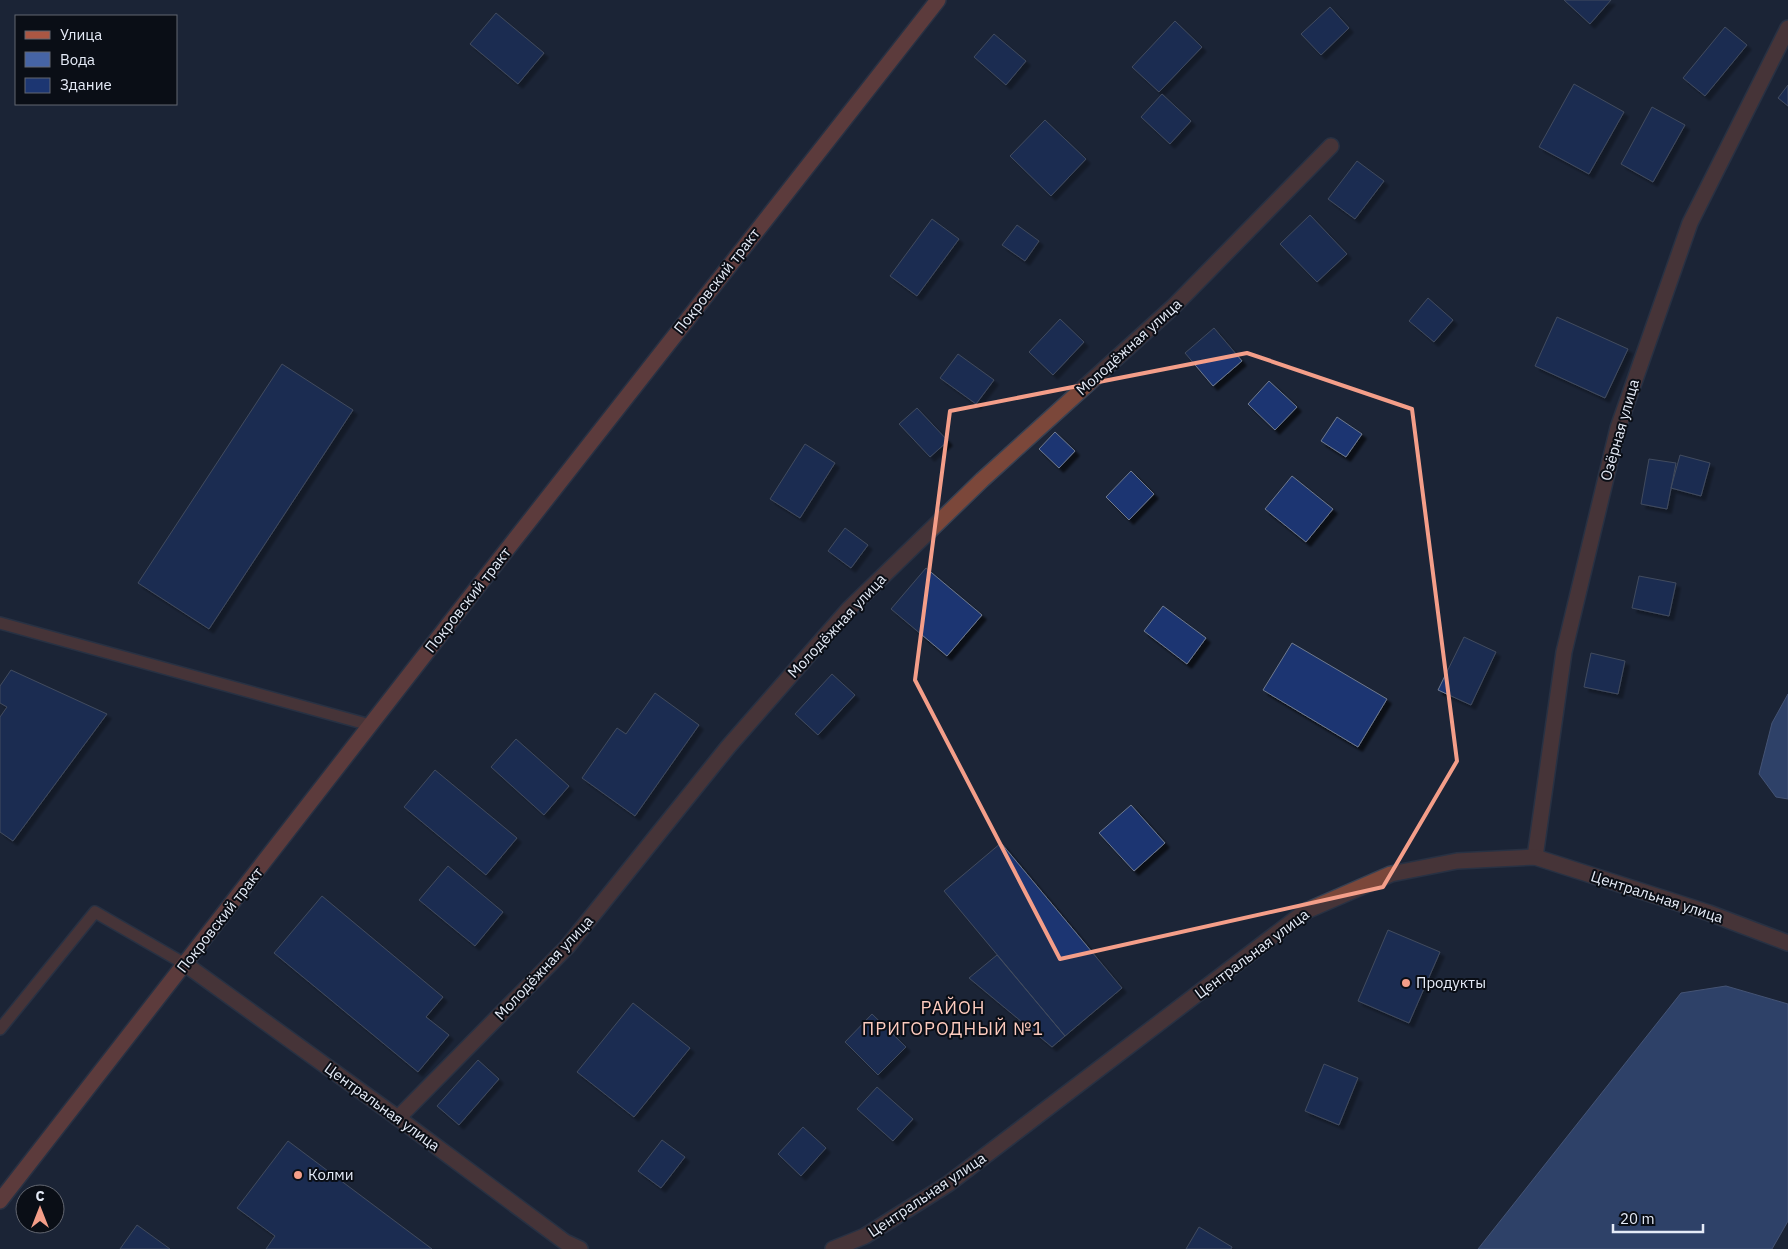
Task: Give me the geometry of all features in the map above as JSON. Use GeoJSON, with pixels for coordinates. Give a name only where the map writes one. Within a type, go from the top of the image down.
{"type":"FeatureCollection","features":[{"type":"Feature","properties":{"kind":"main road","name":"Покровский тракт"},"geometry":{"type":"LineString","coordinates":[[0,1201],[938,0]]}},
{"type":"Feature","properties":{"kind":"street","name":"Озёрная улица"},"geometry":{"type":"LineString","coordinates":[[1535,857],[1564,652],[1618,428],[1690,223],[1788,28]]}},
{"type":"Feature","properties":{"kind":"street","name":"Молодёжная улица"},"geometry":{"type":"LineString","coordinates":[[398,1118],[567,948],[728,747],[849,609],[982,480],[1173,307],[1331,146]]}},
{"type":"Feature","properties":{"kind":"street","name":"Центральная улица"},"geometry":{"type":"LineString","coordinates":[[833,1249],[865,1236],[948,1184],[1306,911],[1391,874],[1457,861],[1535,857],[1710,912],[1788,943]]}},
{"type":"Feature","properties":{"kind":"street","name":"Центральная улица"},"geometry":{"type":"LineString","coordinates":[[185,964],[565,1242],[580,1249]]}},
{"type":"Feature","properties":{"kind":"lane"},"geometry":{"type":"LineString","coordinates":[[0,623],[370,725]]}},
{"type":"Feature","properties":{"kind":"lane"},"geometry":{"type":"LineString","coordinates":[[0,1029],[95,912],[185,964]]}},
{"type":"Feature","properties":{"kind":"highlighted area"},"geometry":{"type":"Polygon","coordinates":[[[1247,353],[1412,409],[1457,761],[1383,887],[1060,959],[915,680],[950,411],[1247,353]]]}},
{"type":"Feature","properties":{"kind":"water"},"geometry":{"type":"Polygon","coordinates":[[[1788,694],[1788,799],[1776,797],[1759,774],[1772,723],[1788,694]]]}},
{"type":"Feature","properties":{"kind":"water"},"geometry":{"type":"Polygon","coordinates":[[[1726,986],[1788,1004],[1788,1221],[1772,1249],[1478,1249],[1681,993],[1726,986]]]}},
{"type":"Feature","properties":{"kind":"building"},"geometry":{"type":"Polygon","coordinates":[[[1564,0],[1611,0],[1590,24],[1564,0]]]}},
{"type":"Feature","properties":{"kind":"building"},"geometry":{"type":"Polygon","coordinates":[[[1330,7],[1349,28],[1321,55],[1301,34],[1330,7]]]}},
{"type":"Feature","properties":{"kind":"building"},"geometry":{"type":"Polygon","coordinates":[[[496,13],[544,53],[518,84],[470,44],[496,13]]]}},
{"type":"Feature","properties":{"kind":"building"},"geometry":{"type":"Polygon","coordinates":[[[1175,21],[1202,47],[1159,92],[1132,67],[1175,21]]]}},
{"type":"Feature","properties":{"kind":"building"},"geometry":{"type":"Polygon","coordinates":[[[1725,27],[1747,45],[1705,96],[1683,78],[1725,27]]]}},
{"type":"Feature","properties":{"kind":"building"},"geometry":{"type":"Polygon","coordinates":[[[994,34],[1026,61],[1006,85],[974,57],[994,34]]]}},
{"type":"Feature","properties":{"kind":"building"},"geometry":{"type":"Polygon","coordinates":[[[1574,84],[1624,112],[1589,174],[1539,147],[1574,84]]]}},
{"type":"Feature","properties":{"kind":"building"},"geometry":{"type":"Polygon","coordinates":[[[1788,85],[1788,106],[1778,98],[1788,85]]]}},
{"type":"Feature","properties":{"kind":"building"},"geometry":{"type":"Polygon","coordinates":[[[1162,94],[1191,121],[1170,144],[1141,117],[1162,94]]]}},
{"type":"Feature","properties":{"kind":"building"},"geometry":{"type":"Polygon","coordinates":[[[1652,107],[1685,125],[1653,182],[1621,164],[1652,107]]]}},
{"type":"Feature","properties":{"kind":"building"},"geometry":{"type":"Polygon","coordinates":[[[1045,120],[1086,159],[1051,196],[1010,156],[1045,120]]]}},
{"type":"Feature","properties":{"kind":"building"},"geometry":{"type":"Polygon","coordinates":[[[1357,161],[1384,181],[1355,219],[1328,199],[1357,161]]]}},
{"type":"Feature","properties":{"kind":"building"},"geometry":{"type":"Polygon","coordinates":[[[1310,215],[1347,254],[1317,282],[1280,244],[1310,215]]]}},
{"type":"Feature","properties":{"kind":"building"},"geometry":{"type":"Polygon","coordinates":[[[932,219],[959,239],[917,296],[890,276],[932,219]]]}},
{"type":"Feature","properties":{"kind":"building"},"geometry":{"type":"Polygon","coordinates":[[[1017,225],[1039,241],[1025,261],[1002,245],[1017,225]]]}},
{"type":"Feature","properties":{"kind":"building"},"geometry":{"type":"Polygon","coordinates":[[[1428,298],[1453,320],[1434,342],[1409,321],[1428,298]]]}},
{"type":"Feature","properties":{"kind":"building"},"geometry":{"type":"Polygon","coordinates":[[[1557,317],[1628,349],[1605,398],[1535,366],[1557,317]]]}},
{"type":"Feature","properties":{"kind":"building"},"geometry":{"type":"Polygon","coordinates":[[[1060,319],[1084,342],[1053,375],[1029,352],[1060,319]]]}},
{"type":"Feature","properties":{"kind":"building"},"geometry":{"type":"Polygon","coordinates":[[[1214,328],[1242,361],[1213,386],[1185,353],[1214,328]]]}},
{"type":"Feature","properties":{"kind":"building"},"geometry":{"type":"Polygon","coordinates":[[[958,354],[994,380],[976,404],[940,378],[958,354]]]}},
{"type":"Feature","properties":{"kind":"building"},"geometry":{"type":"Polygon","coordinates":[[[282,364],[353,410],[209,629],[138,583],[282,364]]]}},
{"type":"Feature","properties":{"kind":"building"},"geometry":{"type":"Polygon","coordinates":[[[1269,381],[1297,407],[1275,430],[1248,404],[1269,381]]]}},
{"type":"Feature","properties":{"kind":"building"},"geometry":{"type":"Polygon","coordinates":[[[917,408],[948,441],[930,457],[899,424],[917,408]]]}},
{"type":"Feature","properties":{"kind":"building"},"geometry":{"type":"Polygon","coordinates":[[[1337,417],[1362,434],[1346,457],[1321,441],[1337,417]]]}},
{"type":"Feature","properties":{"kind":"building"},"geometry":{"type":"Polygon","coordinates":[[[1055,432],[1075,451],[1059,468],[1039,449],[1055,432]]]}},
{"type":"Feature","properties":{"kind":"building"},"geometry":{"type":"Polygon","coordinates":[[[805,444],[835,463],[800,518],[770,499],[805,444]]]}},
{"type":"Feature","properties":{"kind":"building"},"geometry":{"type":"Polygon","coordinates":[[[1680,455],[1710,463],[1701,496],[1671,488],[1680,455]]]}},
{"type":"Feature","properties":{"kind":"building"},"geometry":{"type":"Polygon","coordinates":[[[1649,459],[1676,463],[1667,509],[1641,504],[1649,459]]]}},
{"type":"Feature","properties":{"kind":"building"},"geometry":{"type":"Polygon","coordinates":[[[1131,471],[1154,494],[1129,520],[1106,497],[1131,471]]]}},
{"type":"Feature","properties":{"kind":"building"},"geometry":{"type":"Polygon","coordinates":[[[1292,476],[1333,509],[1306,542],[1265,509],[1292,476]]]}},
{"type":"Feature","properties":{"kind":"building"},"geometry":{"type":"Polygon","coordinates":[[[845,528],[868,545],[851,568],[828,551],[845,528]]]}},
{"type":"Feature","properties":{"kind":"building"},"geometry":{"type":"Polygon","coordinates":[[[926,568],[982,615],[947,656],[891,609],[926,568]]]}},
{"type":"Feature","properties":{"kind":"building"},"geometry":{"type":"Polygon","coordinates":[[[1639,576],[1676,583],[1669,616],[1632,608],[1639,576]]]}},
{"type":"Feature","properties":{"kind":"building"},"geometry":{"type":"Polygon","coordinates":[[[1163,606],[1206,638],[1187,664],[1144,631],[1163,606]]]}},
{"type":"Feature","properties":{"kind":"building"},"geometry":{"type":"Polygon","coordinates":[[[1464,637],[1496,652],[1471,705],[1438,690],[1464,637]]]}},
{"type":"Feature","properties":{"kind":"building"},"geometry":{"type":"Polygon","coordinates":[[[1292,643],[1387,699],[1358,747],[1263,690],[1292,643]]]}},
{"type":"Feature","properties":{"kind":"building"},"geometry":{"type":"Polygon","coordinates":[[[1591,653],[1625,661],[1618,694],[1584,687],[1591,653]]]}},
{"type":"Feature","properties":{"kind":"building"},"geometry":{"type":"Polygon","coordinates":[[[11,670],[107,714],[13,841],[0,832],[0,717],[7,707],[0,703],[0,686],[11,670]]]}},
{"type":"Feature","properties":{"kind":"building"},"geometry":{"type":"Polygon","coordinates":[[[832,674],[855,695],[818,735],[795,714],[832,674]]]}},
{"type":"Feature","properties":{"kind":"building"},"geometry":{"type":"Polygon","coordinates":[[[655,693],[699,725],[635,816],[582,778],[617,728],[626,734],[655,693]]]}},
{"type":"Feature","properties":{"kind":"building"},"geometry":{"type":"Polygon","coordinates":[[[516,739],[569,786],[544,815],[491,767],[516,739]]]}},
{"type":"Feature","properties":{"kind":"building"},"geometry":{"type":"Polygon","coordinates":[[[435,770],[517,838],[486,875],[404,807],[435,770]]]}},
{"type":"Feature","properties":{"kind":"building"},"geometry":{"type":"Polygon","coordinates":[[[1131,805],[1165,843],[1134,871],[1099,833],[1131,805]]]}},
{"type":"Feature","properties":{"kind":"building"},"geometry":{"type":"Polygon","coordinates":[[[1001,843],[1122,988],[1065,1036],[944,891],[1001,843]]]}},
{"type":"Feature","properties":{"kind":"building"},"geometry":{"type":"Polygon","coordinates":[[[448,866],[503,912],[475,946],[419,900],[448,866]]]}},
{"type":"Feature","properties":{"kind":"building"},"geometry":{"type":"Polygon","coordinates":[[[322,896],[443,997],[426,1017],[449,1035],[418,1072],[274,953],[322,896]]]}},
{"type":"Feature","properties":{"kind":"building"},"geometry":{"type":"Polygon","coordinates":[[[1388,930],[1440,952],[1409,1023],[1358,1001],[1388,930]]]}},
{"type":"Feature","properties":{"kind":"building"},"geometry":{"type":"Polygon","coordinates":[[[997,955],[1065,1036],[1052,1047],[969,978],[997,955]]]}},
{"type":"Feature","properties":{"kind":"building"},"geometry":{"type":"Polygon","coordinates":[[[633,1003],[690,1048],[634,1117],[577,1072],[633,1003]]]}},
{"type":"Feature","properties":{"kind":"building"},"geometry":{"type":"Polygon","coordinates":[[[872,1014],[906,1047],[878,1075],[845,1042],[872,1014]]]}},
{"type":"Feature","properties":{"kind":"building"},"geometry":{"type":"Polygon","coordinates":[[[478,1060],[499,1079],[459,1125],[437,1106],[478,1060]]]}},
{"type":"Feature","properties":{"kind":"building"},"geometry":{"type":"Polygon","coordinates":[[[1324,1064],[1358,1078],[1339,1125],[1305,1111],[1324,1064]]]}},
{"type":"Feature","properties":{"kind":"building"},"geometry":{"type":"Polygon","coordinates":[[[877,1087],[913,1119],[893,1141],[857,1109],[877,1087]]]}},
{"type":"Feature","properties":{"kind":"building"},"geometry":{"type":"Polygon","coordinates":[[[803,1127],[826,1148],[801,1176],[778,1154],[803,1127]]]}},
{"type":"Feature","properties":{"kind":"building"},"geometry":{"type":"Polygon","coordinates":[[[662,1140],[685,1157],[661,1188],[638,1171],[662,1140]]]}},
{"type":"Feature","properties":{"kind":"building","name":"Колми"},"geometry":{"type":"Polygon","coordinates":[[[288,1141],[432,1249],[266,1249],[275,1236],[237,1208],[288,1141]]]}},
{"type":"Feature","properties":{"kind":"building"},"geometry":{"type":"Polygon","coordinates":[[[137,1225],[170,1249],[120,1249],[137,1225]]]}},
{"type":"Feature","properties":{"kind":"building"},"geometry":{"type":"Polygon","coordinates":[[[1199,1227],[1232,1247],[1231,1249],[1186,1249],[1199,1227]]]}},
{"type":"Feature","properties":{"kind":"place","name":"Продукты"},"geometry":{"type":"Point","coordinates":[1406,983]}},
{"type":"Feature","properties":{"kind":"place","name":"Колми"},"geometry":{"type":"Point","coordinates":[298,1175]}},
{"type":"Feature","properties":{"kind":"district","name":"РАЙОН ПРИГОРОДНЫЙ №1"},"geometry":{"type":"Point","coordinates":[953,1018]}}]}
